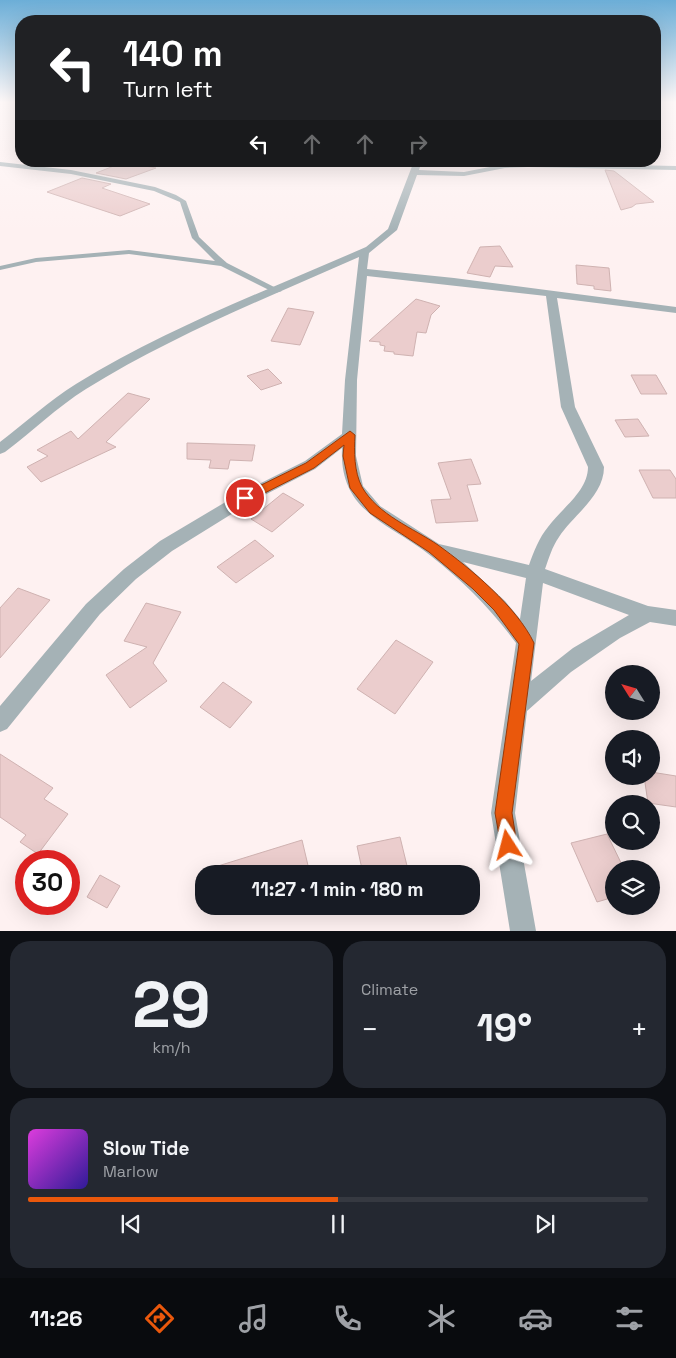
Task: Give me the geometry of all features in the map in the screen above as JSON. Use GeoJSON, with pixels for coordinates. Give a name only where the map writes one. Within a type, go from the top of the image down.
{"type":"FeatureCollection","features":[{"type":"Feature","properties":{"kind":"street"},"geometry":{"type":"LineString","coordinates":[[0,449],[79,388],[108,370],[186,330],[364,253],[392,230],[417,167],[464,174],[500,167]]}},
{"type":"Feature","properties":{"kind":"street"},"geometry":{"type":"LineString","coordinates":[[627,167],[676,168]]}},
{"type":"Feature","properties":{"kind":"street"},"geometry":{"type":"LineString","coordinates":[[364,253],[351,380],[348,456],[356,488],[374,510],[434,549],[478,585],[499,606],[527,643]]}},
{"type":"Feature","properties":{"kind":"street"},"geometry":{"type":"LineString","coordinates":[[362,272],[454,281],[676,310]]}},
{"type":"Feature","properties":{"kind":"street"},"geometry":{"type":"LineString","coordinates":[[523,930],[504,813],[535,573],[545,545],[554,531],[593,485],[596,474],[596,467],[568,407],[551,294]]}},
{"type":"Feature","properties":{"kind":"street"},"geometry":{"type":"LineString","coordinates":[[0,722],[45,665],[94,608],[130,574],[166,546],[223,511],[310,466],[350,435]]}},
{"type":"Feature","properties":{"kind":"street"},"geometry":{"type":"LineString","coordinates":[[434,549],[535,573],[648,614],[676,618]]}},
{"type":"Feature","properties":{"kind":"street"},"geometry":{"type":"LineString","coordinates":[[519,704],[549,676],[615,630],[648,614]]}},
{"type":"Feature","properties":{"kind":"lane"},"geometry":{"type":"LineString","coordinates":[[0,164],[15,166]]}},
{"type":"Feature","properties":{"kind":"lane"},"geometry":{"type":"LineString","coordinates":[[20,167],[70,172],[155,189],[174,196],[183,201],[196,238],[224,265]]}},
{"type":"Feature","properties":{"kind":"lane"},"geometry":{"type":"LineString","coordinates":[[0,268],[36,260],[130,252],[224,265],[278,291]]}},
{"type":"Feature","properties":{"kind":"building"},"geometry":{"type":"Polygon","coordinates":[[[111,167],[156,168],[126,179],[96,173],[111,167]]]}},
{"type":"Feature","properties":{"kind":"building"},"geometry":{"type":"Polygon","coordinates":[[[605,170],[614,171],[654,202],[636,204],[621,210],[605,170]]]}},
{"type":"Feature","properties":{"kind":"building"},"geometry":{"type":"Polygon","coordinates":[[[82,178],[111,184],[102,188],[150,204],[120,216],[47,192],[82,178]]]}},
{"type":"Feature","properties":{"kind":"building"},"geometry":{"type":"Polygon","coordinates":[[[500,246],[513,267],[495,266],[490,277],[467,273],[480,247],[500,246]]]}},
{"type":"Feature","properties":{"kind":"building"},"geometry":{"type":"Polygon","coordinates":[[[576,265],[609,268],[611,291],[577,284],[576,265]]]}},
{"type":"Feature","properties":{"kind":"building"},"geometry":{"type":"Polygon","coordinates":[[[416,299],[440,306],[431,315],[426,333],[417,332],[413,356],[384,351],[385,346],[380,345],[380,342],[369,341],[416,299]]]}},
{"type":"Feature","properties":{"kind":"building"},"geometry":{"type":"Polygon","coordinates":[[[288,308],[314,312],[300,345],[271,341],[288,308]]]}},
{"type":"Feature","properties":{"kind":"building"},"geometry":{"type":"Polygon","coordinates":[[[268,369],[282,383],[261,390],[247,376],[268,369]]]}},
{"type":"Feature","properties":{"kind":"building"},"geometry":{"type":"Polygon","coordinates":[[[631,375],[656,375],[667,394],[641,394],[631,375]]]}},
{"type":"Feature","properties":{"kind":"building"},"geometry":{"type":"Polygon","coordinates":[[[128,393],[150,399],[106,442],[116,447],[41,482],[27,467],[48,456],[37,450],[71,431],[78,439],[128,393]]]}},
{"type":"Feature","properties":{"kind":"building"},"geometry":{"type":"Polygon","coordinates":[[[638,419],[649,436],[625,437],[615,420],[638,419]]]}},
{"type":"Feature","properties":{"kind":"building"},"geometry":{"type":"Polygon","coordinates":[[[187,443],[255,445],[252,461],[230,460],[228,469],[209,468],[211,460],[187,459],[187,443]]]}},
{"type":"Feature","properties":{"kind":"building"},"geometry":{"type":"Polygon","coordinates":[[[471,459],[481,484],[467,485],[478,521],[436,523],[431,500],[451,499],[438,463],[471,459]]]}},
{"type":"Feature","properties":{"kind":"building"},"geometry":{"type":"Polygon","coordinates":[[[639,470],[670,470],[676,479],[676,498],[653,498],[639,470]]]}},
{"type":"Feature","properties":{"kind":"building"},"geometry":{"type":"Polygon","coordinates":[[[283,493],[304,505],[272,532],[251,519],[283,493]]]}},
{"type":"Feature","properties":{"kind":"building"},"geometry":{"type":"Polygon","coordinates":[[[255,540],[274,556],[236,583],[217,567],[255,540]]]}},
{"type":"Feature","properties":{"kind":"building"},"geometry":{"type":"Polygon","coordinates":[[[18,588],[50,600],[0,658],[0,608],[18,588]]]}},
{"type":"Feature","properties":{"kind":"building"},"geometry":{"type":"Polygon","coordinates":[[[146,603],[181,612],[153,663],[167,681],[130,708],[106,675],[147,647],[124,641],[146,603]]]}},
{"type":"Feature","properties":{"kind":"building"},"geometry":{"type":"Polygon","coordinates":[[[396,640],[433,662],[395,714],[357,689],[396,640]]]}},
{"type":"Feature","properties":{"kind":"building"},"geometry":{"type":"Polygon","coordinates":[[[223,682],[252,702],[230,728],[200,707],[223,682]]]}},
{"type":"Feature","properties":{"kind":"building"},"geometry":{"type":"Polygon","coordinates":[[[0,754],[53,788],[44,799],[68,814],[41,850],[32,850],[20,842],[26,835],[0,817],[0,754]]]}},
{"type":"Feature","properties":{"kind":"building"},"geometry":{"type":"Polygon","coordinates":[[[660,773],[676,776],[676,807],[660,805],[660,795],[647,795],[645,785],[660,785],[660,773]]]}},
{"type":"Feature","properties":{"kind":"building"},"geometry":{"type":"Polygon","coordinates":[[[605,834],[605,850],[615,850],[620,860],[605,860],[605,900],[597,902],[571,843],[605,834]]]}},
{"type":"Feature","properties":{"kind":"building"},"geometry":{"type":"Polygon","coordinates":[[[400,837],[407,865],[361,865],[357,846],[400,837]]]}},
{"type":"Feature","properties":{"kind":"building"},"geometry":{"type":"Polygon","coordinates":[[[302,840],[308,865],[221,865],[302,840]]]}},
{"type":"Feature","properties":{"kind":"building"},"geometry":{"type":"Polygon","coordinates":[[[100,875],[120,886],[107,908],[87,897],[100,875]]]}},
{"type":"Feature","properties":{"kind":"route"},"geometry":{"type":"LineString","coordinates":[[245,498],[310,466],[350,435],[348,456],[356,488],[374,510],[434,549],[478,585],[499,606],[527,643],[504,813],[508,845]]}}]}
